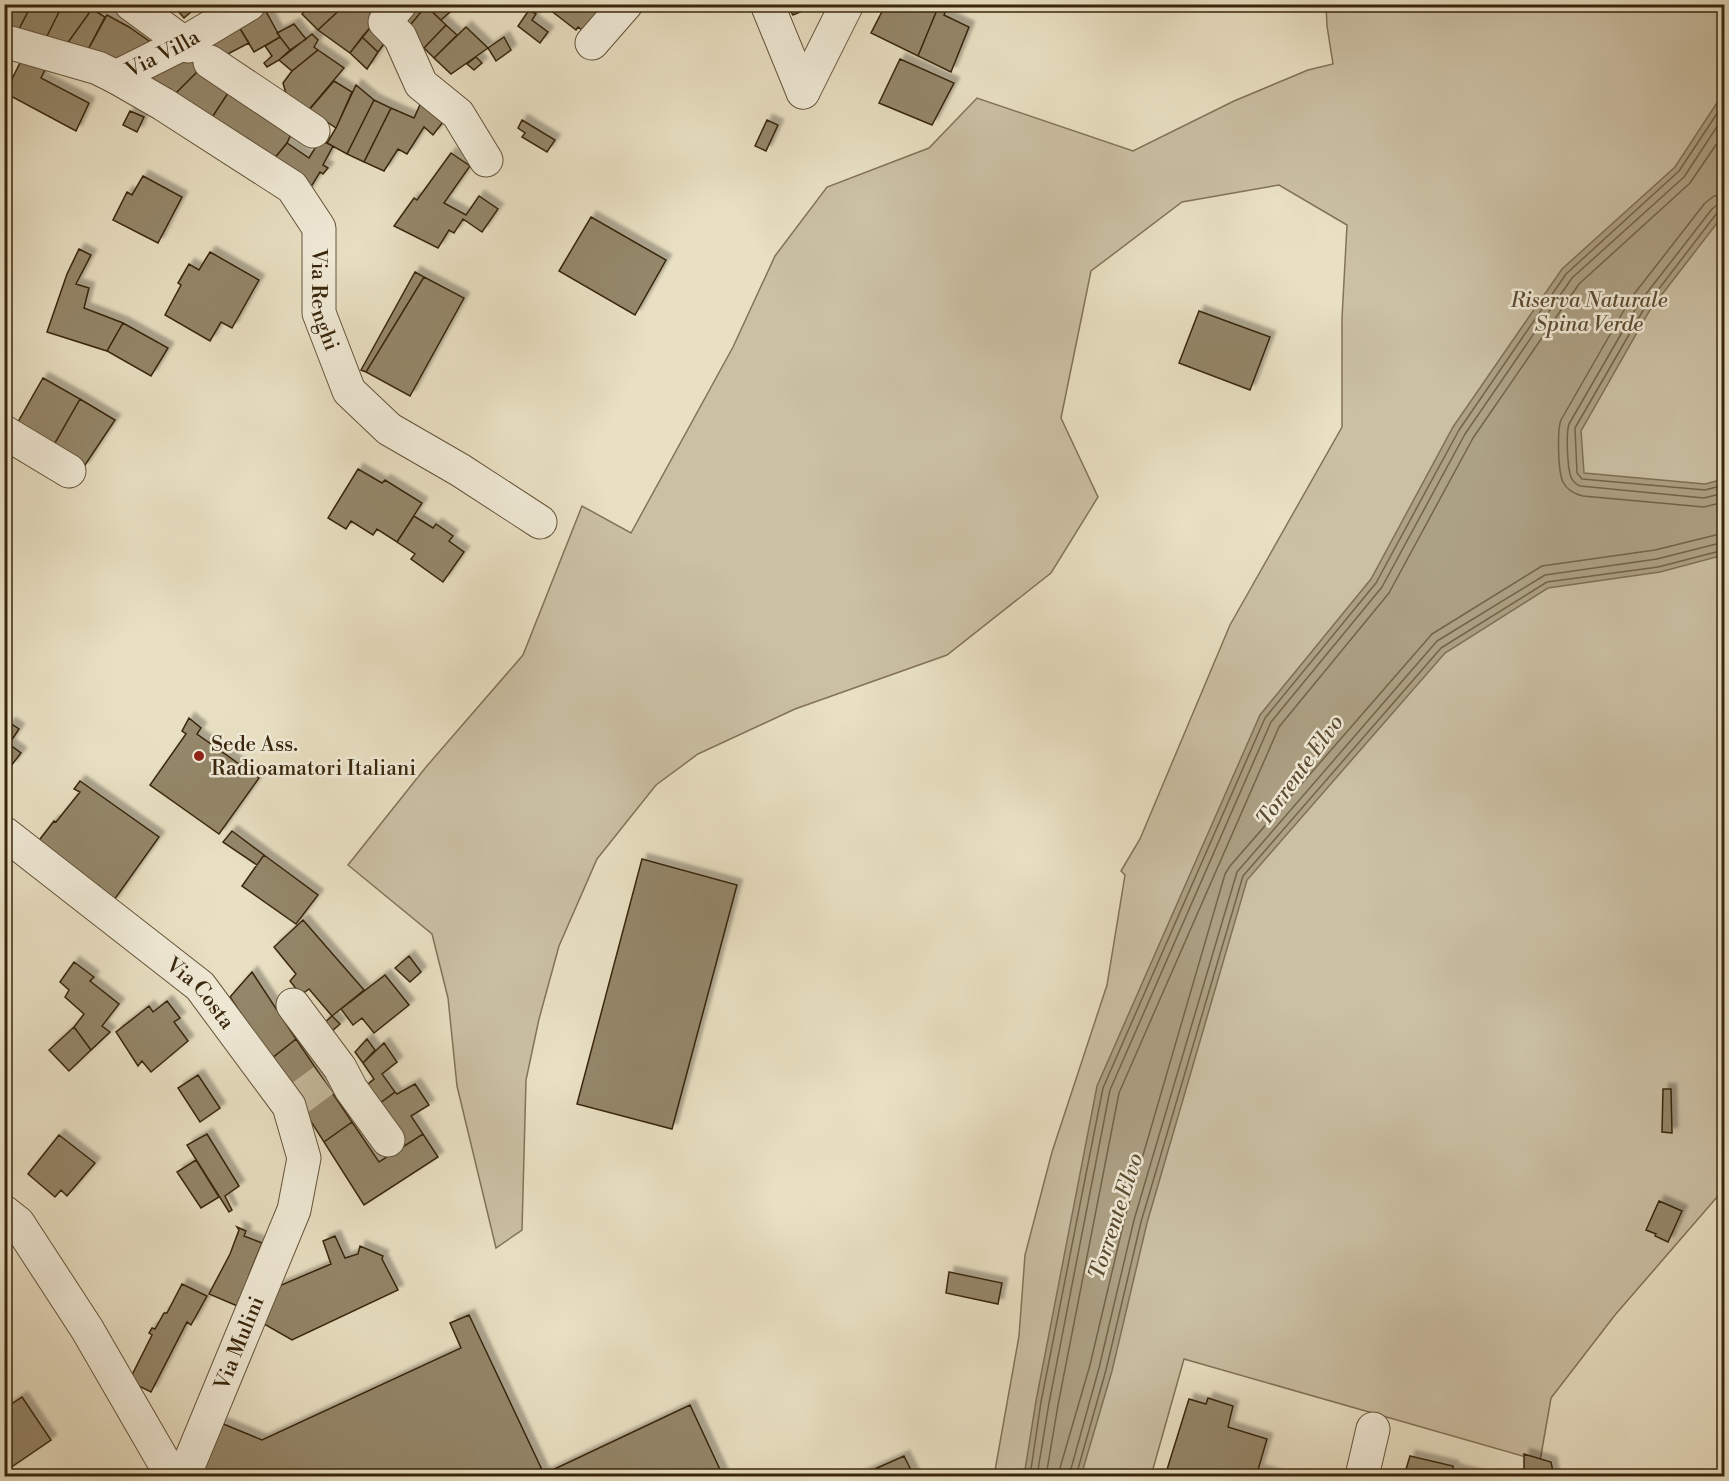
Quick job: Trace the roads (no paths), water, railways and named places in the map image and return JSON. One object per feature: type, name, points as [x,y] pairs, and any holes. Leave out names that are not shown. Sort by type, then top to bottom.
[{"type":"street","points":[[131,4],[194,51],[313,131]]},
{"type":"street","name":"Via Villa","points":[[4,41],[98,68],[116,77],[194,51],[249,4]]},
{"type":"street","points":[[400,4],[385,21],[400,37],[422,84],[458,114],[486,160]]},
{"type":"street","points":[[592,43],[626,4]]},
{"type":"street","points":[[767,4],[803,92],[847,4]]},
{"type":"street","name":"Via Renghi","points":[[116,77],[292,187],[319,228],[319,313],[349,391],[389,429],[460,470],[540,522]]},
{"type":"street","points":[[4,432],[69,471]]},
{"type":"street","name":"Via Costa","points":[[4,833],[200,987],[293,1103],[304,1158],[294,1210]]},
{"type":"street","points":[[293,1005],[332,1074],[351,1089],[388,1140]]},
{"type":"street","name":"Via Mulini","points":[[184,1476],[294,1210]]},
{"type":"street","points":[[4,1212],[18,1223],[87,1329],[172,1476]]},
{"type":"street","points":[[1362,1476],[1373,1429]]},
{"type":"water","name":"Torrente Elvo","points":[[1724,92],[1724,214],[1650,310],[1581,431],[1584,473],[1705,484],[1724,479],[1724,555],[1660,572],[1548,588],[1445,653],[1247,880],[1147,1223],[1112,1371],[1081,1476],[1024,1476],[1036,1401],[1097,1086],[1260,715],[1371,579],[1453,427],[1562,269],[1675,167]]},
{"type":"tunnel","points":[[297,1100],[324,1080]]},
{"type":"place","name":"Sede Ass. Radioamatori Italiani","points":[[199,756]]},
{"type":"park label","name":"Riserva Naturale Spina Verde","points":[[1589,312]]}]
